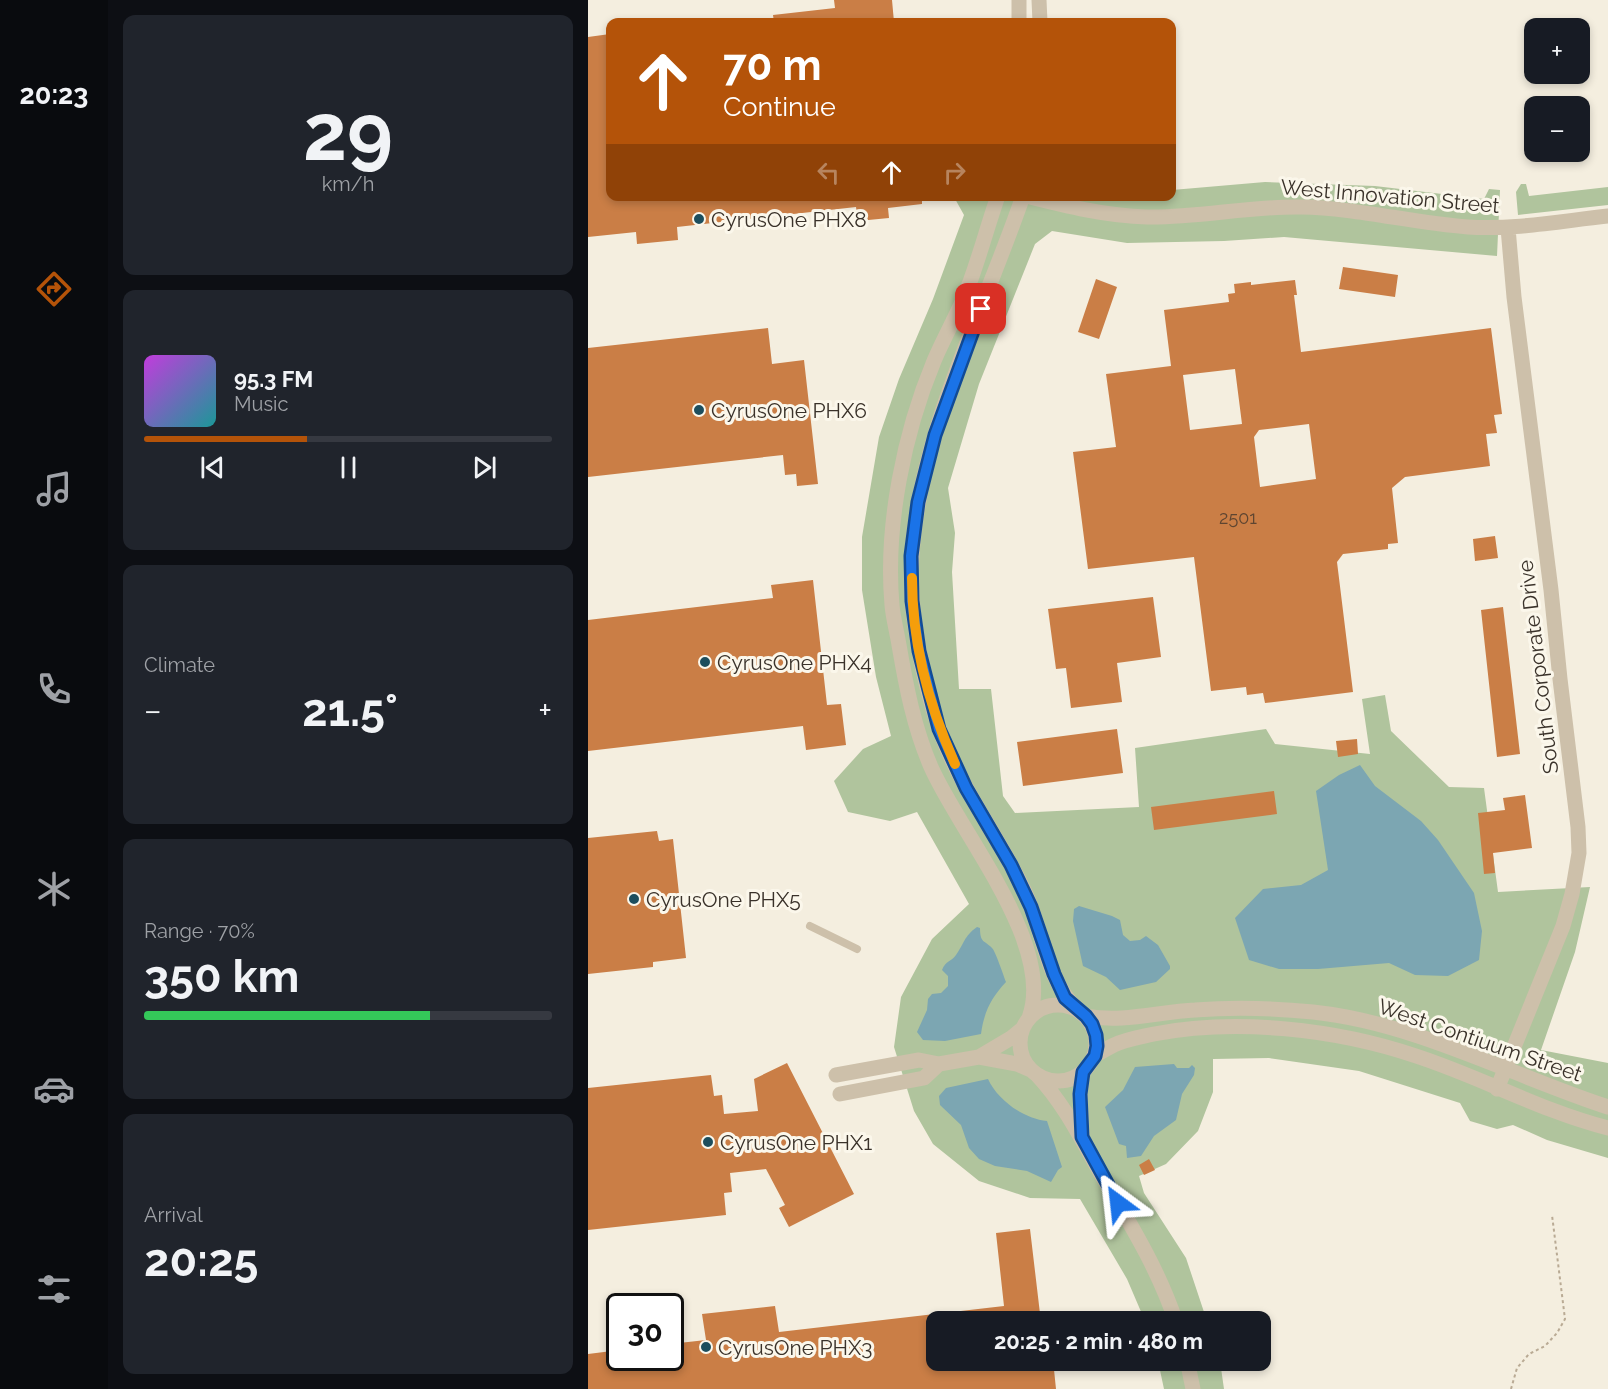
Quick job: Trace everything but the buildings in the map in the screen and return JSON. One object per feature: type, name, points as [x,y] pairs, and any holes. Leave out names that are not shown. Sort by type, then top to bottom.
[{"type":"street","points":[[1019,0],[1019,18]]},
{"type":"street","points":[[1039,0],[1040,18]]},
{"type":"street","points":[[996,201],[964,298],[934,361],[911,428],[896,504],[892,556],[892,605],[903,670],[917,728],[932,768],[965,830],[991,869],[1024,941],[1035,982],[1033,1007],[1026,1023],[1021,1050],[1024,1061],[1050,1088],[1069,1114],[1149,1257],[1172,1311]]},
{"type":"street","points":[[836,1075],[920,1060],[939,1064],[979,1057],[1017,1064],[1047,1079],[1059,1081],[1072,1079],[1083,1072],[1095,1056],[1096,1035],[1092,1024],[1065,998],[1054,974],[1031,907],[1011,865],[966,788],[939,729],[919,651],[912,601],[911,556],[918,502],[935,435],[1023,201]]},
{"type":"street","name":"West Innovation Street","points":[[1049,201],[1116,215],[1186,216],[1273,207],[1303,207],[1347,209],[1428,223],[1508,228],[1608,216]]},
{"type":"street","name":"South Corporate Drive","points":[[1497,1089],[1563,926],[1572,894],[1579,853],[1578,827],[1514,297],[1508,228]]},
{"type":"street","points":[[979,1057],[1011,1038],[1039,1010],[1051,1005],[1063,1004],[1081,1012]]},
{"type":"street","name":"West Contiuum Street","points":[[1081,1012],[1109,1019],[1193,1010],[1257,1007],[1316,1012],[1381,1025],[1608,1107]]},
{"type":"street","name":"West Contiuum Street","points":[[1095,1056],[1125,1041],[1171,1031],[1233,1027],[1279,1029],[1340,1037],[1414,1055],[1459,1071],[1497,1089],[1608,1128]]},
{"type":"street","points":[[840,1094],[924,1078],[939,1064]]},
{"type":"street","points":[[1082,1137],[1080,1094],[1083,1072]]},
{"type":"street","points":[[1189,1371],[1193,1389]]},
{"type":"lane","points":[[810,926],[857,949]]},
{"type":"path","points":[[1511,1389],[1517,1368],[1529,1354],[1545,1346],[1557,1333],[1565,1319],[1552,1215]]},
{"type":"green space","points":[[1265,182],[1375,186],[1484,199],[1489,189],[1500,190],[1497,256],[1284,237],[1127,243],[1052,231],[1035,244],[979,384],[948,488],[955,533],[952,572],[959,689],[991,689],[1003,796],[1015,813],[1139,807],[1135,748],[1266,729],[1275,744],[1370,754],[1362,699],[1385,695],[1391,731],[1449,787],[1484,788],[1498,892],[1590,887],[1575,952],[1541,1050],[1608,1063],[1608,1158],[1547,1140],[1513,1125],[1497,1129],[1470,1121],[1460,1103],[1359,1071],[1269,1058],[1213,1059],[1213,1092],[1198,1131],[1166,1164],[1139,1176],[1144,1193],[1186,1258],[1204,1311],[1141,1311],[1127,1279],[1080,1199],[1030,1198],[979,1181],[933,1144],[914,1111],[894,1047],[901,997],[932,939],[969,904],[917,812],[890,821],[848,812],[834,781],[863,749],[891,736],[876,677],[862,590],[862,537],[879,437],[899,379],[933,299],[964,215],[956,201],[1176,201],[1176,190]]},
{"type":"green space","points":[[1521,184],[1526,184],[1529,196],[1608,187],[1608,205],[1518,215],[1516,192]]},
{"type":"green space","points":[[1160,1371],[1221,1371],[1224,1389],[1164,1389]]},
{"type":"water","points":[[1360,765],[1375,786],[1421,821],[1438,840],[1474,893],[1482,931],[1479,960],[1448,976],[1415,975],[1389,963],[1318,969],[1279,969],[1249,960],[1235,918],[1263,889],[1301,885],[1328,870],[1316,791],[1339,775]]},
{"type":"water","points":[[1079,906],[1120,920],[1123,935],[1130,941],[1140,940],[1146,936],[1158,945],[1170,969],[1156,982],[1120,990],[1106,977],[1083,966],[1073,921],[1074,909]]},
{"type":"water","points":[[977,927],[980,928],[982,939],[993,950],[1006,982],[989,1006],[981,1034],[945,1041],[923,1040],[917,1032],[927,1010],[928,999],[932,994],[941,993],[948,986],[948,976],[942,970]]},
{"type":"water","points":[[1174,1064],[1177,1068],[1189,1068],[1192,1065],[1195,1068],[1194,1075],[1182,1094],[1176,1120],[1154,1136],[1141,1156],[1127,1158],[1126,1146],[1119,1144],[1105,1107],[1123,1090],[1135,1067]]},
{"type":"water","points":[[988,1079],[1004,1101],[1012,1107],[1029,1116],[1047,1121],[1062,1167],[1051,1182],[1027,1171],[995,1166],[979,1159],[969,1148],[961,1125],[940,1105],[939,1096],[946,1088]]},
{"type":"slow traffic","points":[[912,578],[912,601],[919,651],[939,729],[955,764]]},
{"type":"place","name":"CyrusOne PHX8","points":[[699,219]]},
{"type":"place","name":"CyrusOne PHX6","points":[[699,410]]},
{"type":"place","name":"CyrusOne PHX4","points":[[705,662]]},
{"type":"place","name":"CyrusOne PHX5","points":[[634,899]]},
{"type":"place","name":"CyrusOne PHX1","points":[[708,1142]]},
{"type":"place","name":"CyrusOne PHX3","points":[[706,1347]]},
{"type":"route","points":[[981,309],[935,435],[918,502],[911,556],[912,601],[919,651],[939,729],[966,788],[1011,865],[1031,907],[1054,974],[1065,998],[1086,1016],[1096,1035],[1095,1056],[1083,1072],[1080,1094],[1082,1137],[1118,1203]]}]
